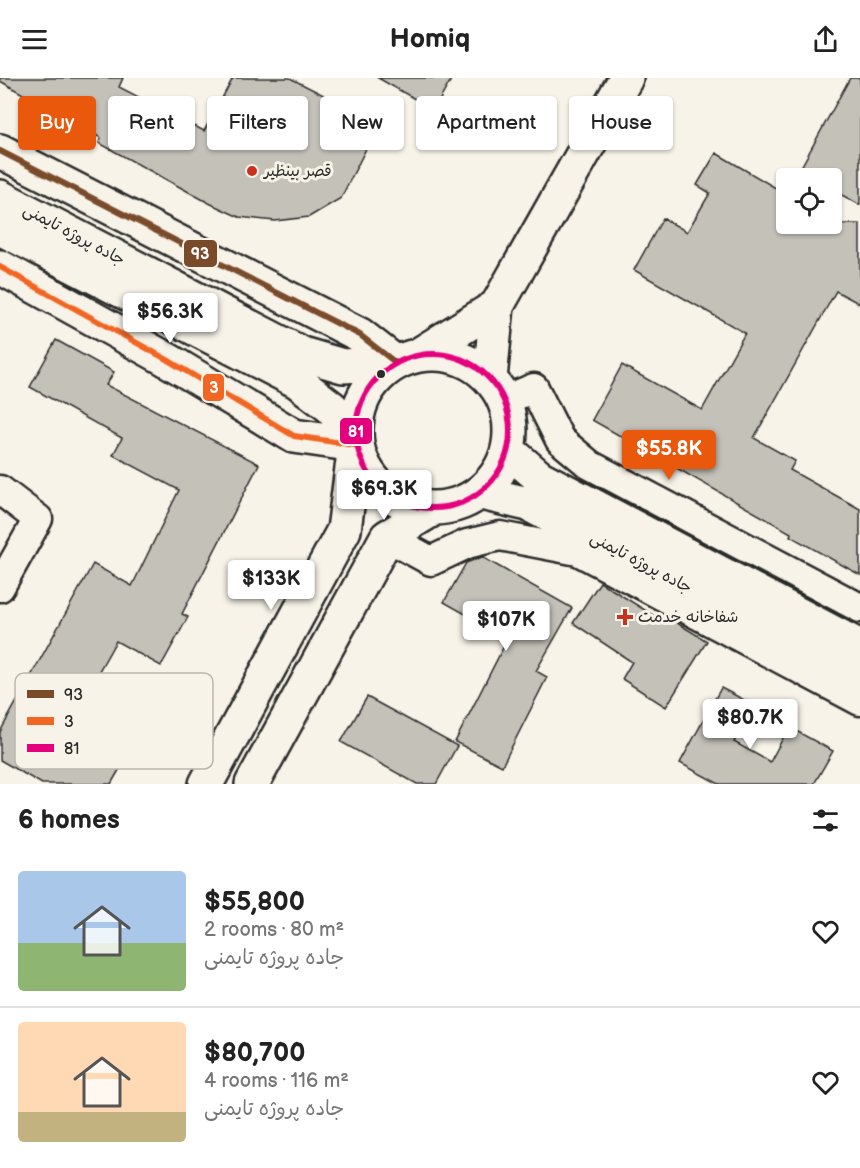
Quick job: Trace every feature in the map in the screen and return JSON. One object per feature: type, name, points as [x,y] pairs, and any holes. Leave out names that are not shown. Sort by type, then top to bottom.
[{"type":"main road","points":[[206,784],[344,530],[362,401],[376,379],[497,306],[626,78]]},
{"type":"main road","points":[[0,151],[408,359],[446,355],[470,363],[498,390]]},
{"type":"main road","name":"جاده پروژه تایمنی","points":[[0,196],[302,354],[342,366],[408,359]]},
{"type":"main road","name":"جاده پروژه تایمنی","points":[[0,228],[297,381],[332,408],[355,445]]},
{"type":"main road","points":[[0,267],[166,359],[294,436],[355,445]]},
{"type":"main road","points":[[355,445],[369,475],[386,493],[408,505],[433,509],[458,505],[481,493],[498,475],[509,452],[511,426],[498,390],[497,306]]},
{"type":"main road","name":"جاده پروژه تایمنی","points":[[509,452],[539,477],[860,647]]},
{"type":"main road","name":"جاده پروژه تایمنی","points":[[481,493],[528,504],[860,680]]},
{"type":"main road","points":[[252,784],[387,537],[433,509]]},
{"type":"street","points":[[498,390],[534,388],[560,440],[590,465],[860,608]]},
{"type":"street","points":[[0,490],[38,519],[0,587]]},
{"type":"street","points":[[387,537],[430,561],[467,544],[500,536],[578,551],[860,700]]},
{"type":"building","points":[[0,78],[123,78],[119,87],[136,96],[108,96],[108,148],[99,143],[101,138],[96,135],[96,96],[27,96],[0,81]]},
{"type":"building","points":[[233,78],[290,78],[326,96],[320,96],[320,150],[365,150],[341,198],[309,217],[275,221],[239,217],[112,150],[195,150],[195,126],[204,131],[207,126],[207,150],[308,150],[308,96],[223,96]]},
{"type":"building","points":[[378,78],[452,78],[442,96],[416,96],[416,100]]},
{"type":"building","points":[[850,78],[860,78],[860,205],[842,195],[842,168],[801,168]]},
{"type":"building","points":[[716,153],[776,188],[776,234],[842,234],[842,224],[860,224],[860,304],[836,291],[754,438],[795,461],[790,470],[860,509],[860,575],[790,536],[791,533],[592,420],[622,365],[702,410],[745,333],[634,270],[663,218],[687,232],[710,193],[697,185]]},
{"type":"building","points":[[56,340],[114,372],[106,385],[259,464],[182,614],[188,617],[161,666],[116,641],[98,673],[33,673],[93,564],[132,586],[179,490],[113,455],[122,438],[30,387]]},
{"type":"building","points":[[482,557],[572,608],[536,671],[547,677],[502,766],[455,742],[508,638],[444,602],[466,563]]},
{"type":"building","points":[[600,582],[659,619],[662,614],[707,641],[666,707],[622,679],[632,662],[573,623]]},
{"type":"building","points":[[721,688],[754,705],[734,742],[770,762],[789,727],[833,751],[814,784],[719,784],[680,763]]},
{"type":"building","points":[[367,697],[457,746],[436,784],[417,784],[341,742]]},
{"type":"building","points":[[15,705],[15,769],[0,760],[0,732]]},
{"type":"building","points":[[16,769],[120,769],[111,784],[42,784]]},
{"type":"transit line","name":"93","points":[[0,151],[360,335],[396,363]]},
{"type":"transit line","name":"3","points":[[0,267],[166,359],[294,436],[355,445]]},
{"type":"transit line","name":"81","points":[[433,354],[448,355],[463,360],[488,376],[504,401],[509,416],[510,431],[509,446],[504,461],[488,486],[463,502],[448,507],[433,508],[418,507],[403,502],[378,486],[362,461],[357,446],[356,431],[357,416],[362,401],[378,376],[403,360],[418,355],[433,354]]},
{"type":"place","name":"قصر بینظیر","points":[[252,171]]},
{"type":"place","name":"شفاخانه خدمت","points":[[625,617]]}]
